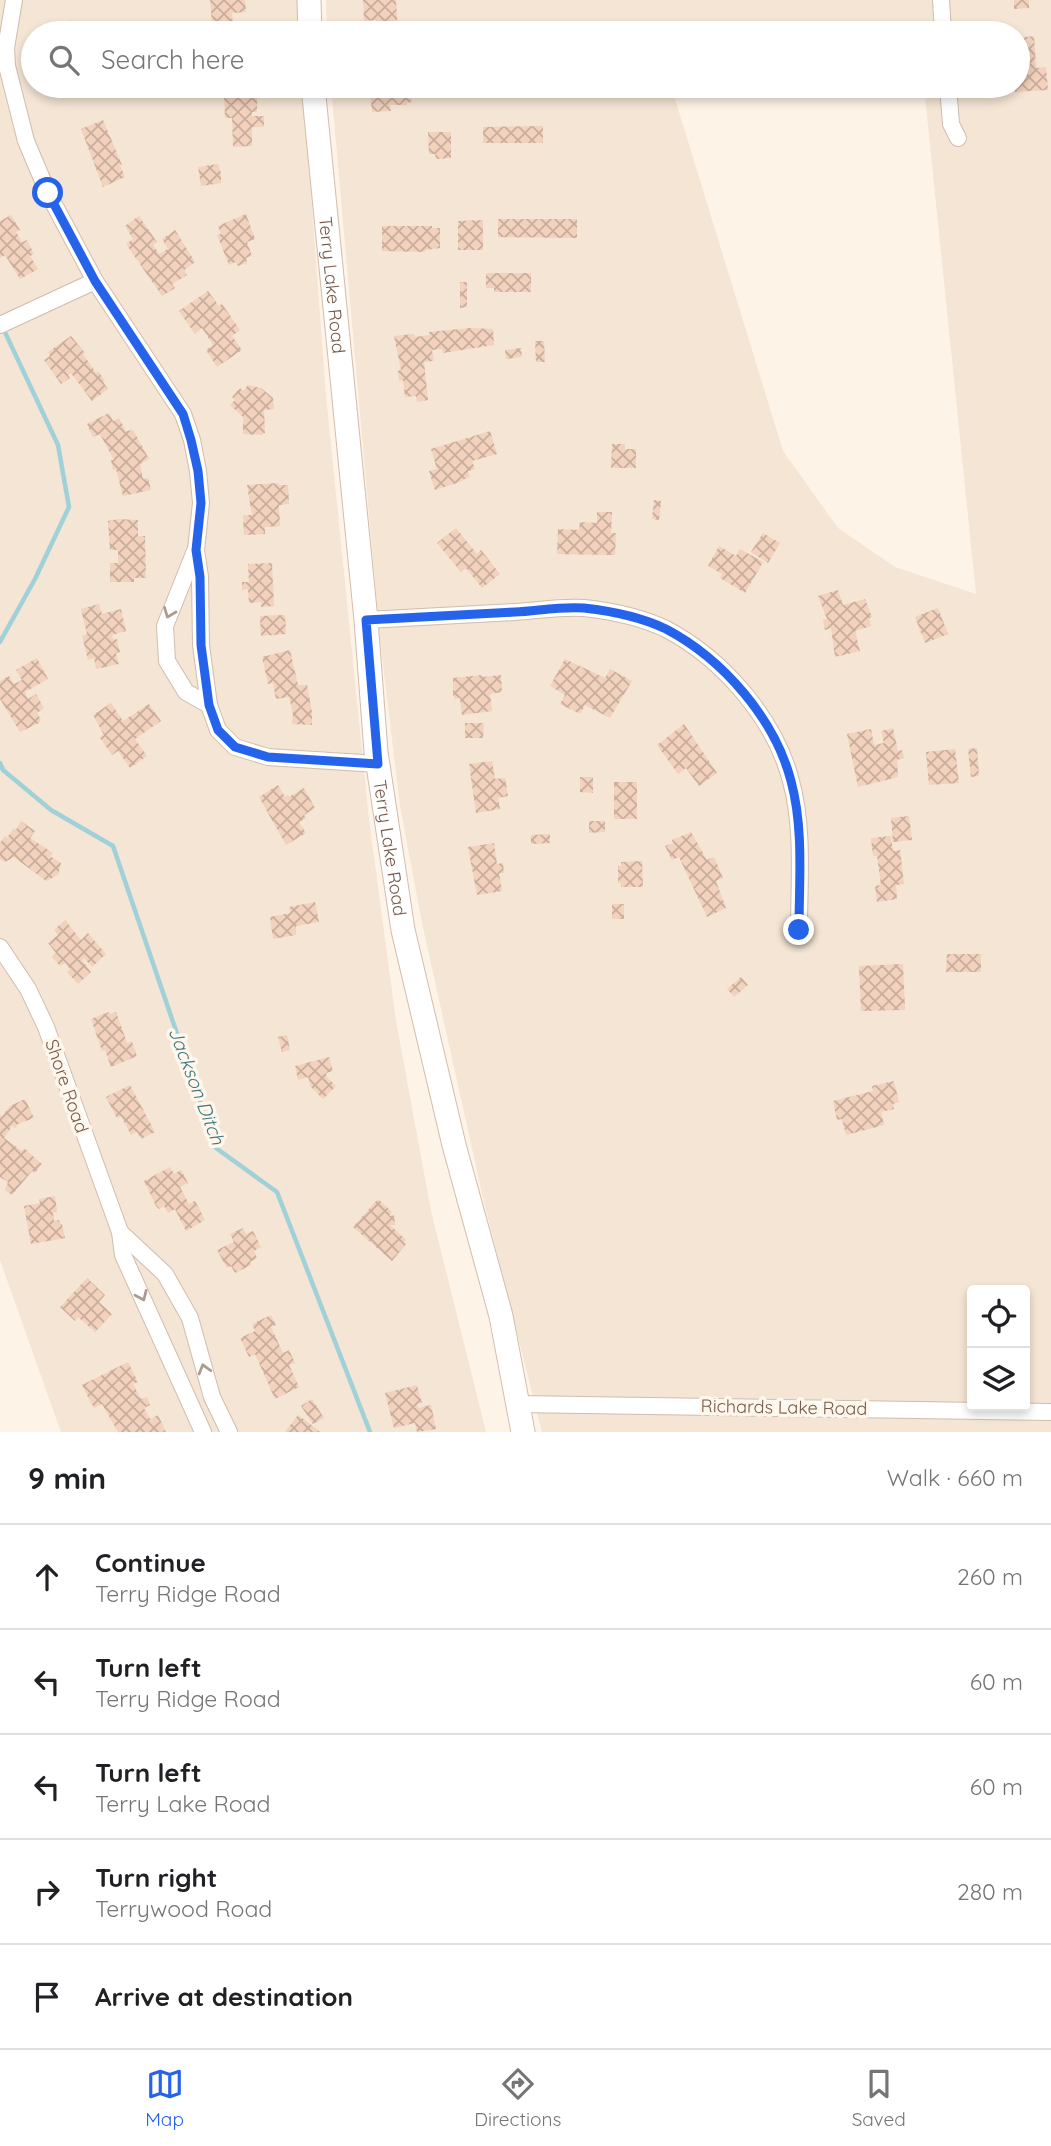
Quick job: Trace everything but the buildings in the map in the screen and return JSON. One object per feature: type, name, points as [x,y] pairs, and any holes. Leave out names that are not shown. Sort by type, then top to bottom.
[{"type":"main road","points":[[309,0],[310,21]]},
{"type":"main road","name":"Terry Lake Road","points":[[314,98],[378,764],[403,930],[454,1145],[501,1316],[523,1432]]},
{"type":"street","points":[[13,0],[6,48],[12,93],[26,141],[48,193],[95,281],[183,414],[198,471],[201,503],[196,550],[200,577],[201,645],[209,705],[218,730],[235,747],[268,757],[378,764]]},
{"type":"street","points":[[941,0],[942,21]]},
{"type":"street","points":[[949,98],[951,124],[958,138]]},
{"type":"street","points":[[4,324],[95,281]]},
{"type":"street","points":[[196,550],[164,626],[167,661],[186,692],[209,705]]},
{"type":"street","points":[[366,620],[581,608],[624,614],[665,629],[704,654],[733,681],[763,721],[780,750],[788,771],[799,823],[799,930]]},
{"type":"street","name":"Shore Road","points":[[0,947],[28,989],[46,1027],[120,1232],[123,1255],[203,1432]]},
{"type":"street","name":"Shore Road","points":[[120,1232],[165,1274],[190,1318],[212,1397],[229,1432]]},
{"type":"street","name":"Richards Lake Road","points":[[517,1404],[1051,1412]]},
{"type":"shaded area","points":[[0,0],[299,0],[300,21],[21,21],[21,98],[304,98],[326,396],[369,819],[396,1021],[431,1211],[486,1432],[61,1432],[0,1260]]},
{"type":"shaded area","points":[[326,0],[1051,0],[1051,1432],[542,1432],[484,1202],[422,923],[400,806],[380,639],[332,98],[675,98],[783,451],[838,528],[895,567],[976,594],[925,98],[1030,98],[1030,21],[327,21]]},
{"type":"waterway","name":"Jackson Ditch","points":[[0,642],[35,579],[69,507],[58,445],[2,326]]},
{"type":"waterway","name":"Jackson Ditch","points":[[0,763],[3,770],[51,810],[113,846],[216,1148],[277,1192],[370,1432]]},
{"type":"route","points":[[48,193],[95,281],[183,414],[198,471],[201,503],[196,550],[200,577],[201,645],[209,705],[218,730],[235,747],[268,757],[378,764],[366,620],[581,608],[624,614],[665,629],[704,654],[733,681],[763,721],[780,750],[791,781],[799,823],[799,930]]}]
